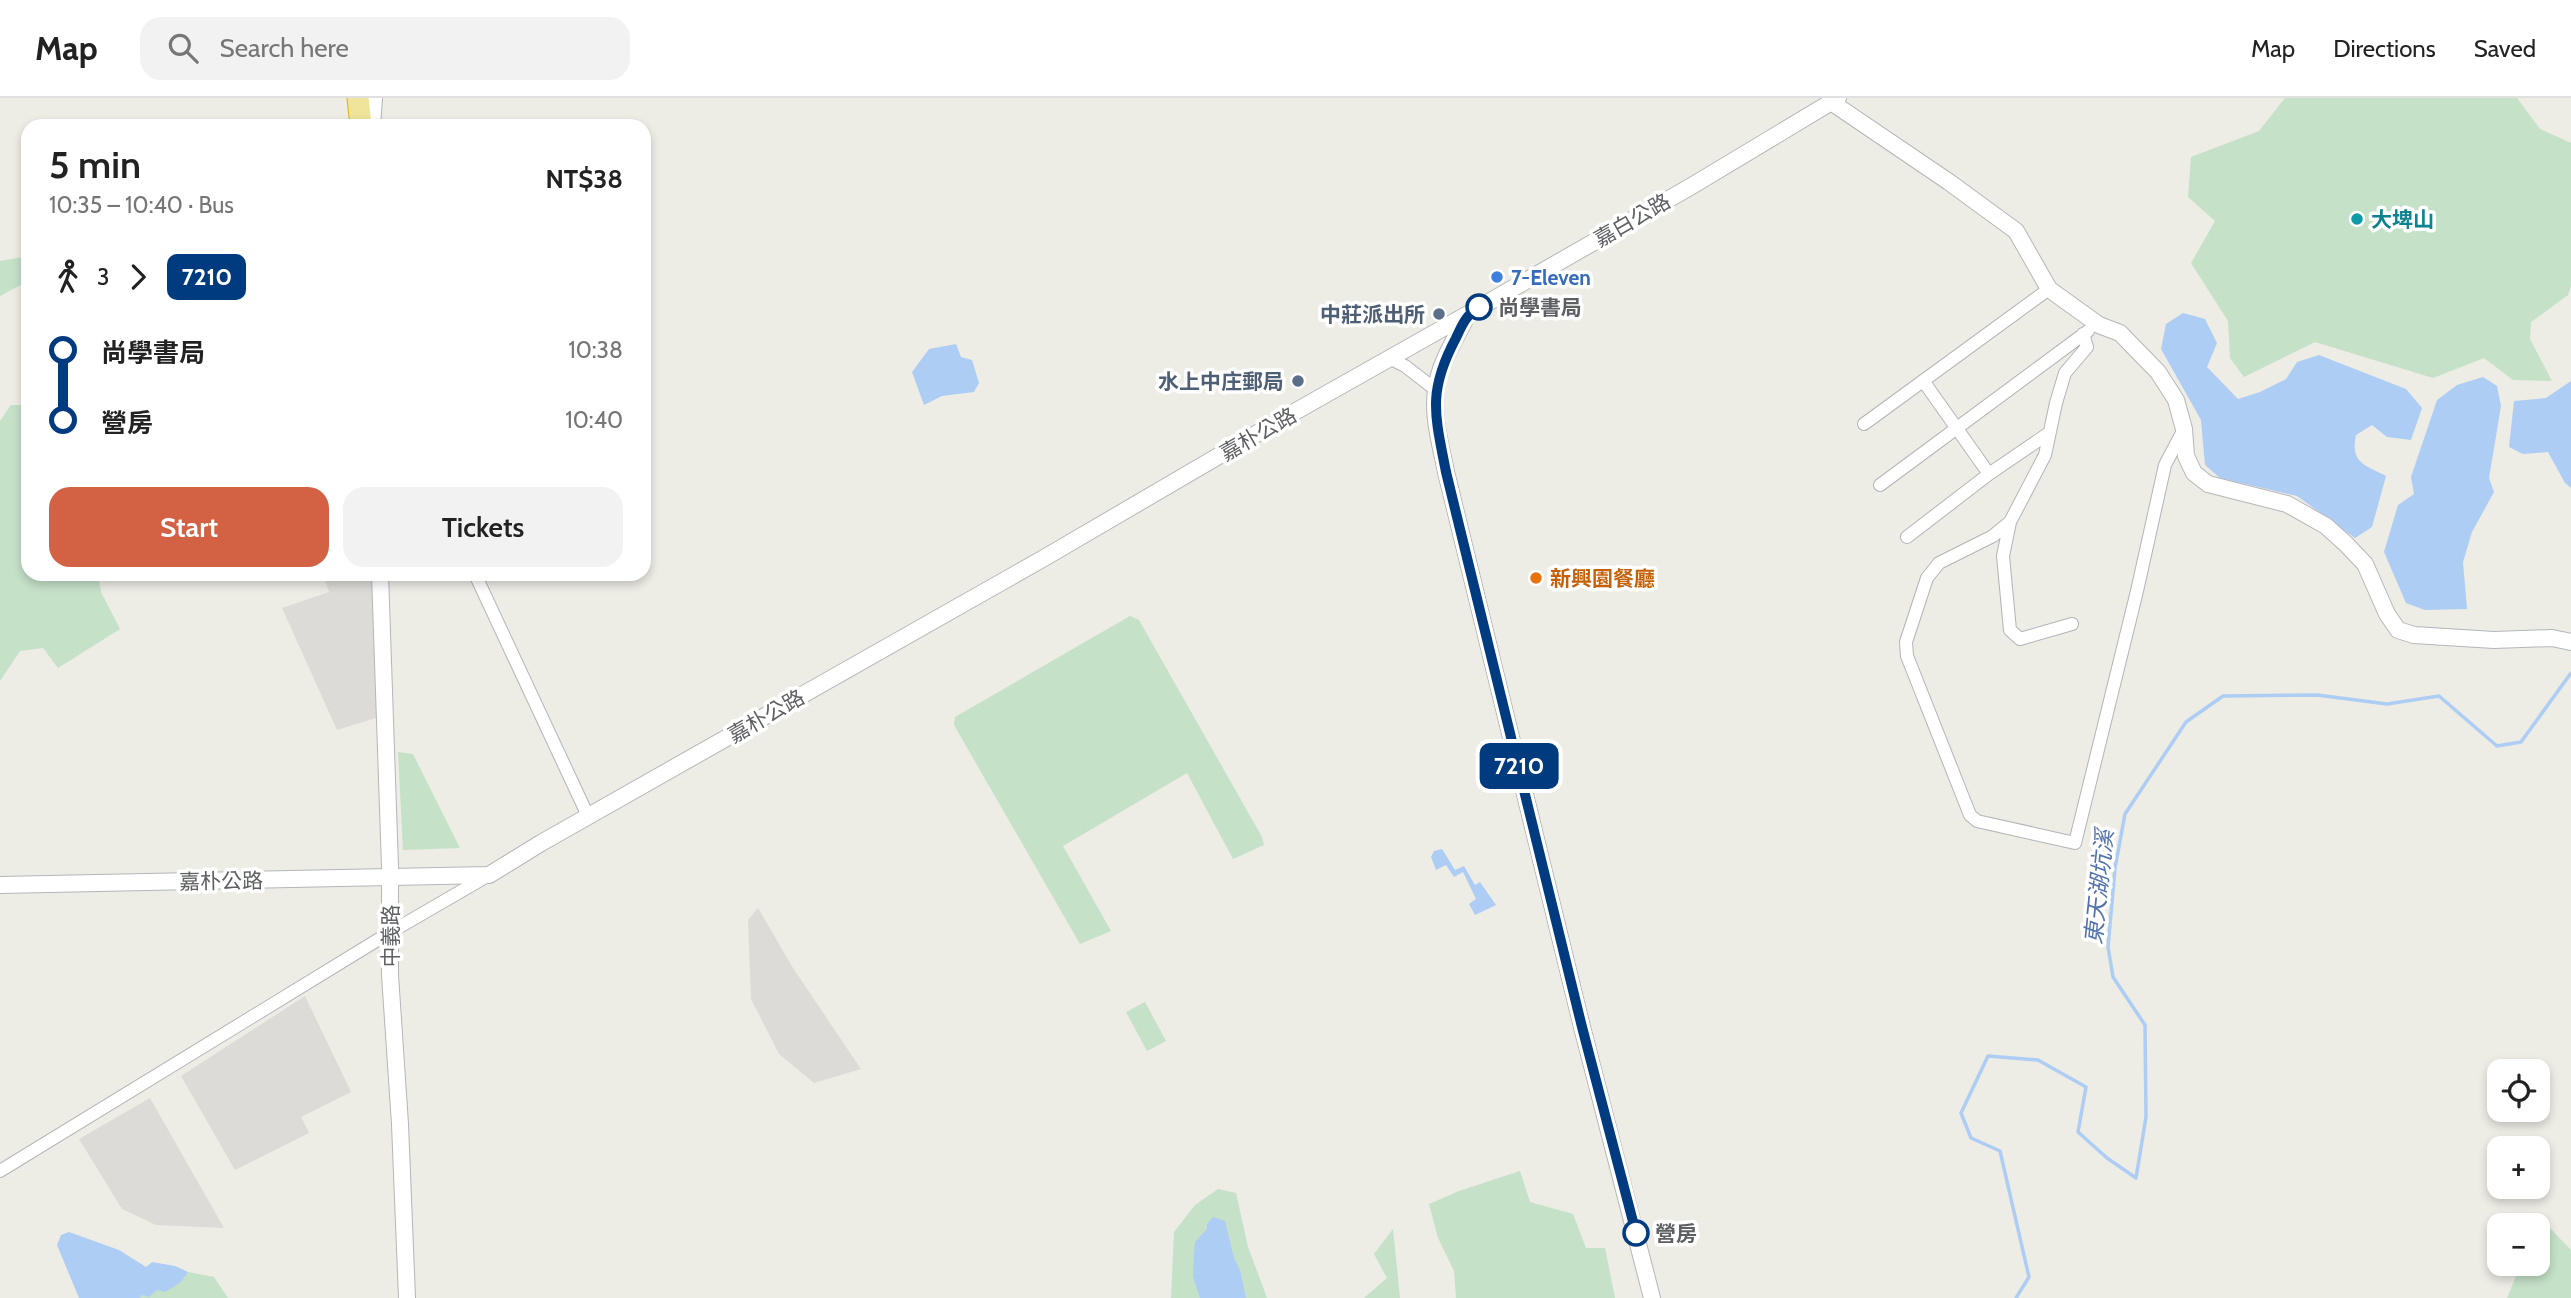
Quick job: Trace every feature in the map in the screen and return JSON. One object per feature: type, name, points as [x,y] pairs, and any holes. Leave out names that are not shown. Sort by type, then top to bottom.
[{"type":"highway","points":[[358,98],[360,119]]},
{"type":"main road","points":[[372,119],[374,98]]},
{"type":"main road","points":[[1834,100],[2003,219],[2016,231],[2049,289],[2099,325],[2120,333],[2158,372],[2176,400],[2186,456],[2194,473],[2208,484],[2287,504],[2326,526],[2365,564],[2387,614],[2399,630],[2414,635],[2494,640],[2552,638],[2571,642]]},
{"type":"main road","name":"嘉白公路","points":[[1468,314],[1690,187],[1834,100]]},
{"type":"main road","points":[[1468,314],[1448,352],[1436,390],[1436,420],[1446,472],[1582,1027],[1652,1298]]},
{"type":"main road","name":"嘉朴公路","points":[[0,885],[489,875],[1468,314]]},
{"type":"main road","name":"中義路","points":[[380,581],[390,878],[389,933],[407,1298]]},
{"type":"street","points":[[1864,424],[2049,289]]},
{"type":"street","points":[[1880,485],[2083,334],[2099,325]]},
{"type":"street","points":[[2072,624],[2020,639],[2010,630],[2003,556],[2010,522],[2045,455],[2065,373],[2087,347],[2083,334]]},
{"type":"street","points":[[1391,359],[1405,366],[1436,390]]},
{"type":"street","points":[[1924,382],[1989,474]]},
{"type":"street","points":[[2010,522],[1993,536],[1939,563],[1927,578],[1906,642],[1907,656],[1970,815],[1977,821],[2075,843],[2165,465],[2183,429]]},
{"type":"street","points":[[1907,537],[1989,474],[2049,433]]},
{"type":"street","points":[[478,581],[588,816]]},
{"type":"street","points":[[0,1171],[389,933],[489,875]]},
{"type":"shaded area","points":[[325,581],[372,581],[379,717],[337,730],[282,608],[329,592]]},
{"type":"shaded area","points":[[758,908],[793,968],[861,1069],[814,1083],[779,1054],[751,999],[748,920]]},
{"type":"shaded area","points":[[305,996],[351,1092],[301,1117],[309,1133],[235,1170],[181,1076]]},
{"type":"shaded area","points":[[150,1098],[224,1228],[156,1225],[122,1209],[79,1139]]},
{"type":"green space","points":[[2285,98],[2517,98],[2540,129],[2571,143],[2571,285],[2568,295],[2531,322],[2530,339],[2552,381],[2513,380],[2484,358],[2433,378],[2315,342],[2244,377],[2230,358],[2228,321],[2191,263],[2215,221],[2188,197],[2191,157],[2259,131]]},
{"type":"green space","points":[[21,257],[21,285],[0,296],[0,261]]},
{"type":"green space","points":[[11,405],[21,405],[21,581],[99,581],[101,592],[120,629],[58,668],[43,648],[20,651],[0,681],[0,421]]},
{"type":"green space","points":[[1130,616],[1139,620],[1262,837],[1264,845],[1233,859],[1187,773],[1063,846],[1111,931],[1080,944],[954,725],[955,717]]},
{"type":"green space","points":[[398,752],[413,754],[460,848],[403,850]]},
{"type":"green space","points":[[1145,1002],[1166,1041],[1147,1051],[1126,1012]]},
{"type":"green space","points":[[1520,1171],[1530,1202],[1573,1214],[1586,1248],[1605,1248],[1615,1298],[1456,1298],[1454,1271],[1438,1238],[1429,1204]]},
{"type":"green space","points":[[1218,1189],[1236,1193],[1248,1247],[1267,1298],[1171,1298],[1174,1232],[1195,1205]]},
{"type":"green space","points":[[2550,1228],[2571,1250],[2571,1298],[2507,1298],[2516,1276],[2550,1276]]},
{"type":"green space","points":[[1393,1229],[1400,1298],[1364,1298],[1387,1278],[1374,1254]]},
{"type":"green space","points":[[188,1272],[214,1277],[228,1298],[140,1298],[141,1295],[180,1282]]},
{"type":"water","points":[[2183,313],[2205,319],[2217,343],[2207,367],[2238,399],[2286,379],[2297,362],[2319,355],[2406,389],[2422,408],[2411,440],[2387,437],[2372,425],[2356,435],[2357,457],[2366,466],[2386,476],[2372,527],[2355,538],[2297,496],[2220,478],[2205,465],[2201,420],[2161,349],[2166,324]]},
{"type":"water","points":[[956,344],[961,357],[972,360],[979,383],[974,392],[942,396],[924,405],[912,372],[929,349]]},
{"type":"water","points":[[2483,377],[2497,386],[2501,406],[2489,478],[2494,492],[2472,532],[2463,562],[2467,609],[2425,610],[2406,603],[2384,552],[2398,505],[2414,494],[2411,477],[2437,400],[2457,385]]},
{"type":"water","points":[[2571,381],[2571,488],[2565,483],[2548,452],[2523,454],[2509,447],[2514,401],[2546,398]]},
{"type":"water","points":[[1442,849],[1455,870],[1464,866],[1475,885],[1480,882],[1496,905],[1475,915],[1469,904],[1476,899],[1463,872],[1454,877],[1446,865],[1436,870],[1431,857],[1434,851]]},
{"type":"water","points":[[1213,1217],[1225,1221],[1246,1298],[1200,1298],[1193,1277],[1195,1242],[1207,1229],[1207,1224]]},
{"type":"water","points":[[69,1232],[119,1250],[146,1267],[152,1262],[175,1266],[188,1272],[181,1282],[165,1292],[157,1290],[149,1297],[79,1298],[57,1245],[61,1235]]},
{"type":"waterway","name":"東天湖坑溪","points":[[2016,1298],[2029,1277],[2000,1151],[1971,1138],[1961,1113],[1988,1056],[2038,1060],[2086,1087],[2078,1132],[2107,1158],[2136,1178],[2146,1117],[2145,1025],[2113,977],[2108,947],[2115,868],[2125,814],[2186,722],[2223,696],[2317,695],[2387,704],[2439,696],[2497,746],[2521,742],[2571,673]]},
{"type":"bus line","name":"7210","points":[[1479,307],[1468,314],[1440,372],[1436,390],[1436,420],[1446,472],[1582,1027],[1636,1233]]},
{"type":"place","name":"大埤山","points":[[2357,219]]},
{"type":"place","name":"7-Eleven","points":[[1497,277]]},
{"type":"place","name":"尚學書局","points":[[1479,307]]},
{"type":"place","name":"中莊派出所","points":[[1439,314]]},
{"type":"place","name":"水上中庄郵局","points":[[1298,381]]},
{"type":"place","name":"新興園餐廳","points":[[1536,578]]},
{"type":"place","name":"營房","points":[[1636,1233]]}]
